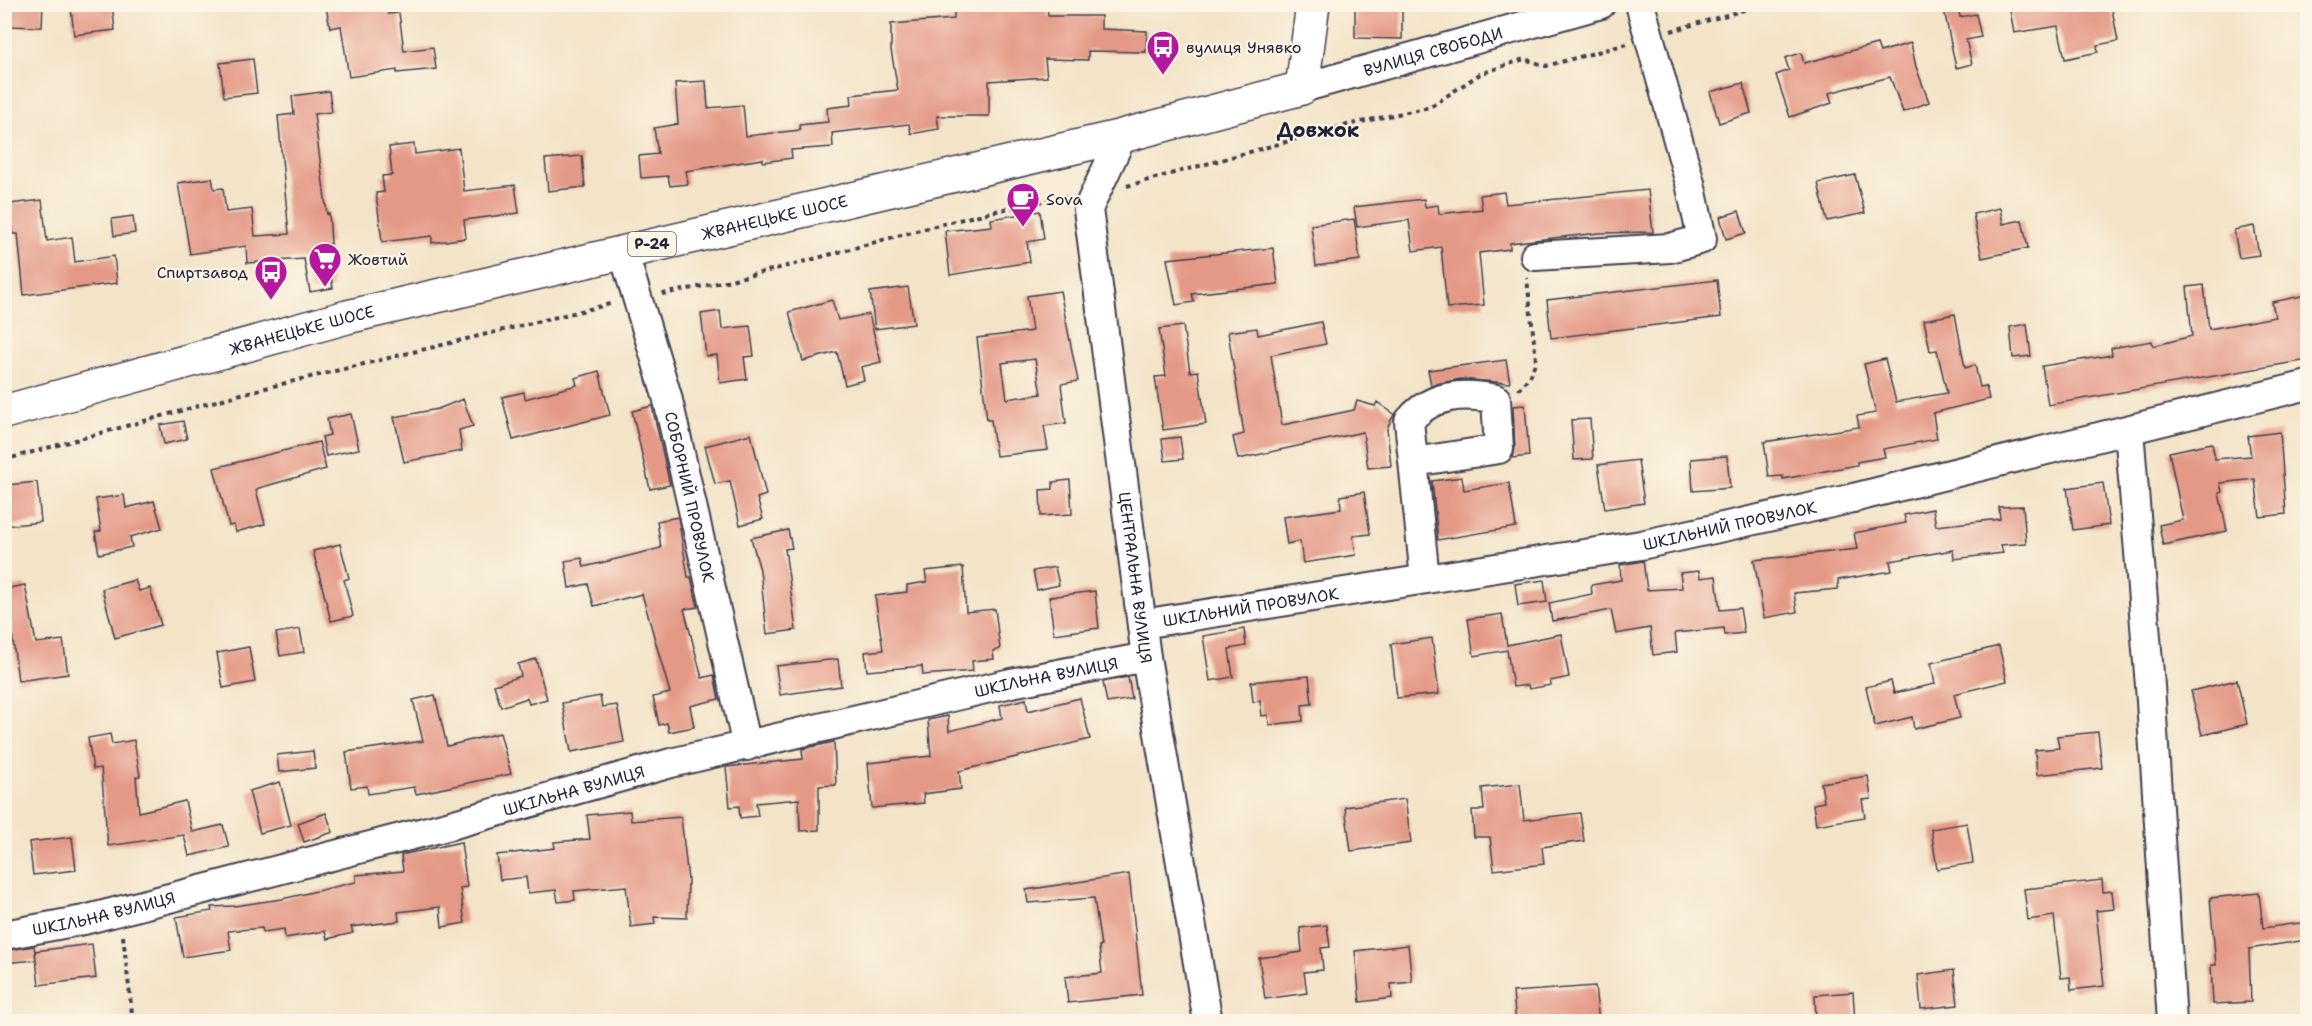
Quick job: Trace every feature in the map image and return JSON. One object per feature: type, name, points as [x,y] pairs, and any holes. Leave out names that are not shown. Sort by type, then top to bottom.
[{"type":"main road","points":[[1302,88],[1313,4]]},
{"type":"main road","name":"ЖВАНЕЦЬКЕ ШОСЕ","points":[[4,412],[347,317],[1122,136],[1302,88]]},
{"type":"street","name":"ВУЛИЦЯ СВОБОДИ","points":[[1302,88],[1601,4]]},
{"type":"street","points":[[1535,256],[1660,249],[1702,239],[1690,183],[1640,4]]},
{"type":"street","name":"ЦЕНТРАЛЬНА ВУЛИЦЯ","points":[[1122,136],[1089,209],[1146,657],[1208,1022]]},
{"type":"street","name":"СОБОРНИЙ ПРОВУЛОК","points":[[623,251],[666,396],[747,746]]},
{"type":"street","name":"ШКІЛЬНИЙ ПРОВУЛОК","points":[[1142,624],[1641,545],[1845,500],[2307,385]]},
{"type":"street","points":[[1414,462],[1498,449],[1496,399],[1467,396],[1436,399],[1426,404],[1409,421],[1425,579]]},
{"type":"street","points":[[2129,430],[2151,698],[2172,1022]]},
{"type":"street","name":"ШКІЛЬНА ВУЛИЦЯ","points":[[4,935],[120,911],[447,826],[671,763],[1011,683],[1146,657]]},
{"type":"path","points":[[4,459],[245,393],[637,298],[863,247],[1028,204],[1096,192],[1347,125],[1430,107],[1480,74],[1524,59],[1546,66],[1765,4]]},
{"type":"path","points":[[1496,399],[1517,391],[1531,375],[1536,360],[1531,299],[1526,274],[1528,264],[1535,256]]},
{"type":"path","points":[[120,911],[133,1022]]},
{"type":"building","points":[[5,4],[43,4],[42,27],[4,26]]},
{"type":"building","points":[[112,4],[115,30],[74,35],[71,8]]},
{"type":"building","points":[[338,4],[386,4],[388,14],[399,13],[404,51],[433,47],[436,69],[397,73],[397,70],[349,77],[341,26],[330,28],[326,7]]},
{"type":"building","points":[[997,4],[1047,4],[1048,16],[1101,16],[1101,29],[1147,31],[1146,52],[1088,51],[1088,60],[1045,59],[1047,77],[989,81],[989,116],[937,116],[939,129],[911,134],[909,124],[832,133],[833,147],[791,150],[792,158],[763,162],[763,159],[686,171],[688,184],[670,186],[668,176],[641,178],[639,156],[658,154],[654,128],[678,124],[675,83],[706,81],[708,108],[743,105],[746,136],[800,130],[799,125],[828,122],[827,108],[852,105],[851,95],[898,90],[891,50],[891,24],[954,19],[954,6],[997,7]]},
{"type":"building","points":[[1355,4],[1402,4],[1402,39],[1355,38]]},
{"type":"building","points":[[1957,4],[1960,17],[1976,14],[1981,37],[1966,40],[1972,64],[1956,68],[1943,5]]},
{"type":"building","points":[[2009,4],[2111,4],[2118,41],[2097,45],[2098,52],[2065,59],[2058,26],[2014,33]]},
{"type":"building","points":[[1911,43],[1916,67],[1929,102],[1903,112],[1890,77],[1829,93],[1832,103],[1790,117],[1776,75],[1789,70],[1785,58],[1801,53],[1804,63],[1877,44],[1880,52]]},
{"type":"building","points":[[253,59],[257,93],[224,97],[220,63]]},
{"type":"building","points":[[1743,83],[1751,113],[1719,123],[1710,92]]},
{"type":"building","points":[[329,91],[332,112],[314,114],[327,214],[329,213],[331,244],[325,244],[333,288],[310,292],[304,259],[247,263],[246,246],[190,254],[178,183],[212,178],[214,189],[223,188],[226,212],[252,209],[255,236],[289,234],[278,116],[294,114],[292,96]]},
{"type":"building","points":[[414,144],[415,154],[459,148],[464,191],[515,185],[519,213],[464,220],[466,238],[432,243],[432,236],[382,242],[376,193],[384,192],[382,176],[392,175],[389,147]]},
{"type":"building","points":[[582,156],[585,187],[548,191],[545,159]]},
{"type":"building","points":[[1855,175],[1865,213],[1827,221],[1818,183]]},
{"type":"building","points":[[1648,190],[1653,232],[1600,233],[1534,240],[1510,243],[1510,249],[1479,253],[1484,305],[1447,308],[1441,247],[1413,251],[1409,220],[1357,227],[1354,207],[1424,199],[1425,207],[1438,205],[1439,214],[1482,209],[1480,195],[1504,192],[1506,204]]},
{"type":"building","points":[[42,200],[47,241],[72,237],[75,262],[114,256],[117,283],[24,295],[18,234],[13,234],[10,204]]},
{"type":"building","points":[[2000,208],[2003,224],[2022,220],[2028,248],[1982,258],[1973,214]]},
{"type":"building","points":[[1040,211],[1044,239],[1027,242],[1030,262],[950,275],[945,231],[992,226],[991,219]]},
{"type":"building","points":[[1739,211],[1746,233],[1726,239],[1720,217]]},
{"type":"building","points":[[133,216],[135,233],[114,236],[112,219]]},
{"type":"building","points":[[1354,219],[1360,260],[1316,266],[1311,225]]},
{"type":"building","points":[[2254,226],[2259,255],[2239,258],[2234,230]]},
{"type":"building","points":[[1273,248],[1278,284],[1192,294],[1194,302],[1176,305],[1167,259]]},
{"type":"building","points":[[1717,280],[1721,317],[1551,338],[1547,300]]},
{"type":"building","points":[[2204,285],[2209,329],[2275,317],[2272,302],[2307,295],[2307,360],[2048,405],[2042,366],[2112,355],[2111,348],[2152,341],[2153,346],[2192,336],[2187,287]]},
{"type":"building","points":[[908,287],[914,324],[875,329],[870,292]]},
{"type":"building","points":[[1060,291],[1078,381],[1061,384],[1066,423],[1044,426],[1048,450],[996,456],[991,420],[987,420],[977,338],[1032,331],[1027,296]],"holes":[[[1035,359],[1041,394],[1007,399],[1002,363]]]},
{"type":"building","points":[[832,300],[838,320],[869,314],[881,362],[861,367],[864,380],[845,385],[837,352],[803,361],[789,312]]},
{"type":"building","points":[[720,311],[722,329],[750,326],[754,356],[744,357],[747,379],[720,383],[717,355],[706,356],[701,314]]},
{"type":"building","points":[[1955,314],[1965,368],[1975,365],[1980,387],[1986,386],[1989,399],[1933,413],[1937,439],[1883,449],[1885,457],[1857,462],[1857,465],[1783,479],[1783,476],[1769,477],[1764,442],[1859,427],[1857,416],[1876,413],[1864,364],[1885,359],[1896,402],[1947,393],[1937,350],[1930,351],[1924,320]]},
{"type":"building","points":[[1321,322],[1326,344],[1271,355],[1282,425],[1354,410],[1357,401],[1375,406],[1377,402],[1394,414],[1387,429],[1391,466],[1368,468],[1363,432],[1238,459],[1233,437],[1244,434],[1228,332],[1257,328],[1258,335]]},
{"type":"building","points":[[2027,324],[2031,356],[2013,358],[2010,327]]},
{"type":"building","points":[[1183,326],[1190,372],[1198,371],[1206,424],[1163,430],[1155,377],[1166,376],[1159,329]]},
{"type":"building","points":[[1506,360],[1510,383],[1460,379],[1431,385],[1428,370]]},
{"type":"building","points":[[599,371],[610,415],[513,440],[502,397],[524,392],[525,399],[577,385],[575,378]]},
{"type":"building","points":[[463,399],[473,426],[459,430],[462,451],[404,462],[394,417],[438,409]]},
{"type":"building","points":[[1525,405],[1529,456],[1513,458],[1515,448],[1513,406]]},
{"type":"building","points":[[652,406],[670,485],[650,489],[632,411]]},
{"type":"building","points":[[351,414],[359,449],[326,456],[322,437],[330,435],[327,419]]},
{"type":"building","points":[[1590,419],[1593,459],[1574,460],[1571,420]]},
{"type":"building","points":[[183,421],[187,439],[164,444],[160,425]]},
{"type":"building","points":[[2280,432],[2286,514],[2260,517],[2255,479],[2220,483],[2222,492],[2219,493],[2227,531],[2163,545],[2159,525],[2183,520],[2169,452],[2212,443],[2215,459],[2251,456],[2248,436]]},
{"type":"building","points":[[751,434],[766,495],[757,498],[763,519],[740,525],[730,481],[715,484],[705,446]]},
{"type":"building","points":[[1180,437],[1183,459],[1165,461],[1162,439]]},
{"type":"building","points":[[319,442],[326,469],[259,488],[256,490],[265,524],[236,532],[234,525],[229,526],[214,468]]},
{"type":"building","points":[[1727,456],[1730,488],[1693,491],[1691,459]]},
{"type":"building","points":[[1638,460],[1644,503],[1605,509],[1598,465]]},
{"type":"building","points":[[1462,477],[1464,490],[1509,483],[1516,527],[1438,540],[1432,481]]},
{"type":"building","points":[[1070,480],[1072,514],[1041,516],[1040,490],[1053,489],[1053,482]]},
{"type":"building","points":[[37,482],[41,522],[4,526],[7,485]]},
{"type":"building","points":[[2103,483],[2109,525],[2073,530],[2067,488]]},
{"type":"building","points":[[1364,492],[1370,534],[1353,536],[1356,555],[1303,563],[1300,541],[1287,544],[1283,517],[1341,509],[1340,496]]},
{"type":"building","points":[[124,495],[126,508],[154,501],[162,528],[130,537],[132,547],[99,554],[95,532],[101,531],[96,499]]},
{"type":"building","points":[[2023,506],[2026,543],[2001,545],[2003,553],[1954,559],[1953,550],[1890,561],[1892,571],[1838,580],[1838,589],[1794,593],[1797,612],[1764,618],[1754,560],[1857,549],[1854,533],[1906,523],[1904,515],[1933,509],[1936,526],[2000,519],[1999,507]]},
{"type":"building","points":[[678,517],[688,577],[691,577],[698,607],[684,609],[702,678],[714,675],[719,699],[690,706],[694,727],[669,732],[667,723],[659,725],[653,697],[670,693],[642,594],[594,606],[588,584],[569,588],[565,561],[582,558],[584,567],[661,548],[657,521]]},
{"type":"building","points":[[788,530],[792,548],[785,549],[796,630],[767,634],[760,570],[751,538]]},
{"type":"building","points":[[340,544],[349,578],[344,580],[353,616],[331,621],[313,551]]},
{"type":"building","points":[[1643,561],[1647,590],[1682,588],[1680,573],[1699,571],[1700,578],[1716,576],[1720,610],[1740,608],[1744,633],[1725,635],[1724,628],[1675,633],[1677,652],[1653,655],[1650,628],[1616,634],[1611,610],[1552,621],[1549,603],[1592,594],[1591,585],[1621,580],[1620,565]]},
{"type":"building","points":[[963,567],[966,612],[995,609],[1000,649],[993,651],[994,659],[972,661],[973,671],[923,675],[922,666],[867,671],[865,652],[883,650],[875,596],[907,592],[907,585],[927,582],[925,571]]},
{"type":"building","points":[[1055,567],[1059,585],[1037,590],[1033,571]]},
{"type":"building","points":[[135,580],[139,591],[150,588],[161,625],[115,638],[102,589]]},
{"type":"building","points":[[1544,580],[1547,602],[1518,606],[1515,584]]},
{"type":"building","points":[[25,585],[36,643],[63,640],[68,674],[18,681],[10,617],[4,618],[4,589]]},
{"type":"building","points":[[1095,591],[1099,628],[1054,634],[1049,597]]},
{"type":"building","points":[[1502,614],[1507,645],[1561,634],[1569,677],[1550,681],[1551,685],[1529,689],[1528,685],[1513,687],[1507,650],[1474,656],[1468,619]]},
{"type":"building","points":[[300,629],[304,652],[280,656],[276,633]]},
{"type":"building","points":[[1244,629],[1246,646],[1229,649],[1233,677],[1210,681],[1203,636]]},
{"type":"building","points":[[1432,638],[1439,694],[1397,698],[1391,644]]},
{"type":"building","points":[[1999,646],[2007,681],[1954,694],[1960,718],[1914,729],[1912,717],[1875,726],[1866,687],[1891,681],[1894,693],[1935,684],[1931,663]]},
{"type":"building","points":[[249,647],[255,682],[223,688],[217,653]]},
{"type":"building","points":[[536,659],[547,699],[529,704],[527,698],[501,707],[494,685],[521,676],[518,664]]},
{"type":"building","points":[[838,659],[841,686],[780,695],[776,666]]},
{"type":"building","points":[[1309,676],[1312,704],[1302,705],[1303,721],[1269,725],[1268,715],[1262,716],[1260,701],[1253,702],[1251,682]]},
{"type":"building","points":[[1128,677],[1132,699],[1107,703],[1103,682]]},
{"type":"building","points":[[2237,680],[2247,724],[2202,735],[2191,691]]},
{"type":"building","points":[[435,695],[447,746],[500,733],[511,774],[416,794],[414,787],[368,794],[367,786],[351,788],[346,752],[423,741],[413,700]]},
{"type":"building","points":[[600,696],[602,707],[617,705],[624,742],[571,752],[562,703]]},
{"type":"building","points":[[1080,698],[1090,739],[959,771],[961,789],[923,794],[924,803],[872,808],[868,763],[931,756],[928,720],[948,716],[949,731],[1002,718],[1000,705],[1026,699],[1028,711]]},
{"type":"building","points":[[2098,732],[2102,768],[2037,775],[2035,750],[2059,748],[2057,736]]},
{"type":"building","points":[[110,734],[112,744],[134,740],[140,776],[136,777],[139,812],[185,801],[192,832],[223,825],[229,847],[189,856],[184,835],[108,846],[101,768],[93,769],[88,738]]},
{"type":"building","points":[[834,742],[836,785],[819,786],[819,830],[800,831],[799,799],[756,803],[758,816],[740,818],[739,806],[730,807],[726,767],[803,759],[802,749]]},
{"type":"building","points":[[313,751],[315,768],[279,772],[277,755]]},
{"type":"building","points":[[1868,776],[1871,799],[1862,800],[1865,817],[1816,825],[1813,804],[1824,802],[1821,783]]},
{"type":"building","points":[[280,782],[291,825],[260,833],[249,791]]},
{"type":"building","points":[[1520,784],[1524,820],[1580,813],[1584,841],[1542,847],[1544,864],[1494,870],[1490,837],[1474,837],[1472,810],[1484,810],[1482,788]]},
{"type":"building","points":[[1405,799],[1411,843],[1351,851],[1345,807]]},
{"type":"building","points":[[630,811],[631,821],[681,817],[688,880],[687,918],[654,917],[655,924],[631,927],[626,886],[574,891],[575,900],[558,902],[556,890],[528,893],[526,877],[500,880],[497,855],[555,848],[554,842],[590,839],[587,815]]},
{"type":"building","points":[[326,813],[333,832],[304,842],[298,823]]},
{"type":"building","points":[[1967,823],[1973,863],[1937,869],[1931,829]]},
{"type":"building","points":[[72,837],[76,870],[33,875],[29,842]]},
{"type":"building","points":[[461,842],[467,887],[460,888],[465,923],[442,927],[440,907],[398,912],[399,921],[351,927],[353,933],[327,939],[325,931],[285,938],[284,929],[263,932],[262,928],[228,931],[231,950],[183,957],[176,917],[212,911],[211,907],[282,899],[356,882],[356,875],[403,871],[401,855]]},
{"type":"building","points":[[1129,874],[1142,995],[1068,1003],[1065,977],[1102,973],[1099,946],[1101,946],[1094,898],[1028,903],[1026,890]]},
{"type":"building","points":[[2102,880],[2103,892],[2112,891],[2114,909],[2096,911],[2104,986],[2071,990],[2070,977],[2061,978],[2054,916],[2028,920],[2024,889]]},
{"type":"building","points":[[2259,893],[2263,928],[2307,922],[2307,940],[2249,949],[2251,1002],[2213,1004],[2211,965],[2216,965],[2210,898]]},
{"type":"building","points":[[1327,925],[1330,947],[1321,948],[1323,970],[1304,972],[1307,993],[1265,999],[1259,958],[1302,952],[1300,928]]},
{"type":"building","points":[[92,944],[96,978],[39,985],[35,951]]},
{"type":"building","points":[[1408,945],[1412,982],[1391,984],[1392,998],[1360,1002],[1355,951]]},
{"type":"building","points":[[34,946],[36,960],[4,963],[4,951]]},
{"type":"building","points":[[1954,970],[1958,1005],[1921,1009],[1918,975]]},
{"type":"building","points":[[1595,986],[1599,1022],[1516,1022],[1513,992]]},
{"type":"building","points":[[1853,992],[1855,1022],[1816,1022],[1815,995]]},
{"type":"place","name":"вулиця Унявко","points":[[1163,76]]},
{"type":"place","name":"Sova","points":[[1023,228]]},
{"type":"place","name":"Жовтий","points":[[325,288]]},
{"type":"place","name":"Спиртзавод","points":[[271,301]]},
{"type":"district","name":"Довжок","points":[[1318,130]]}]
